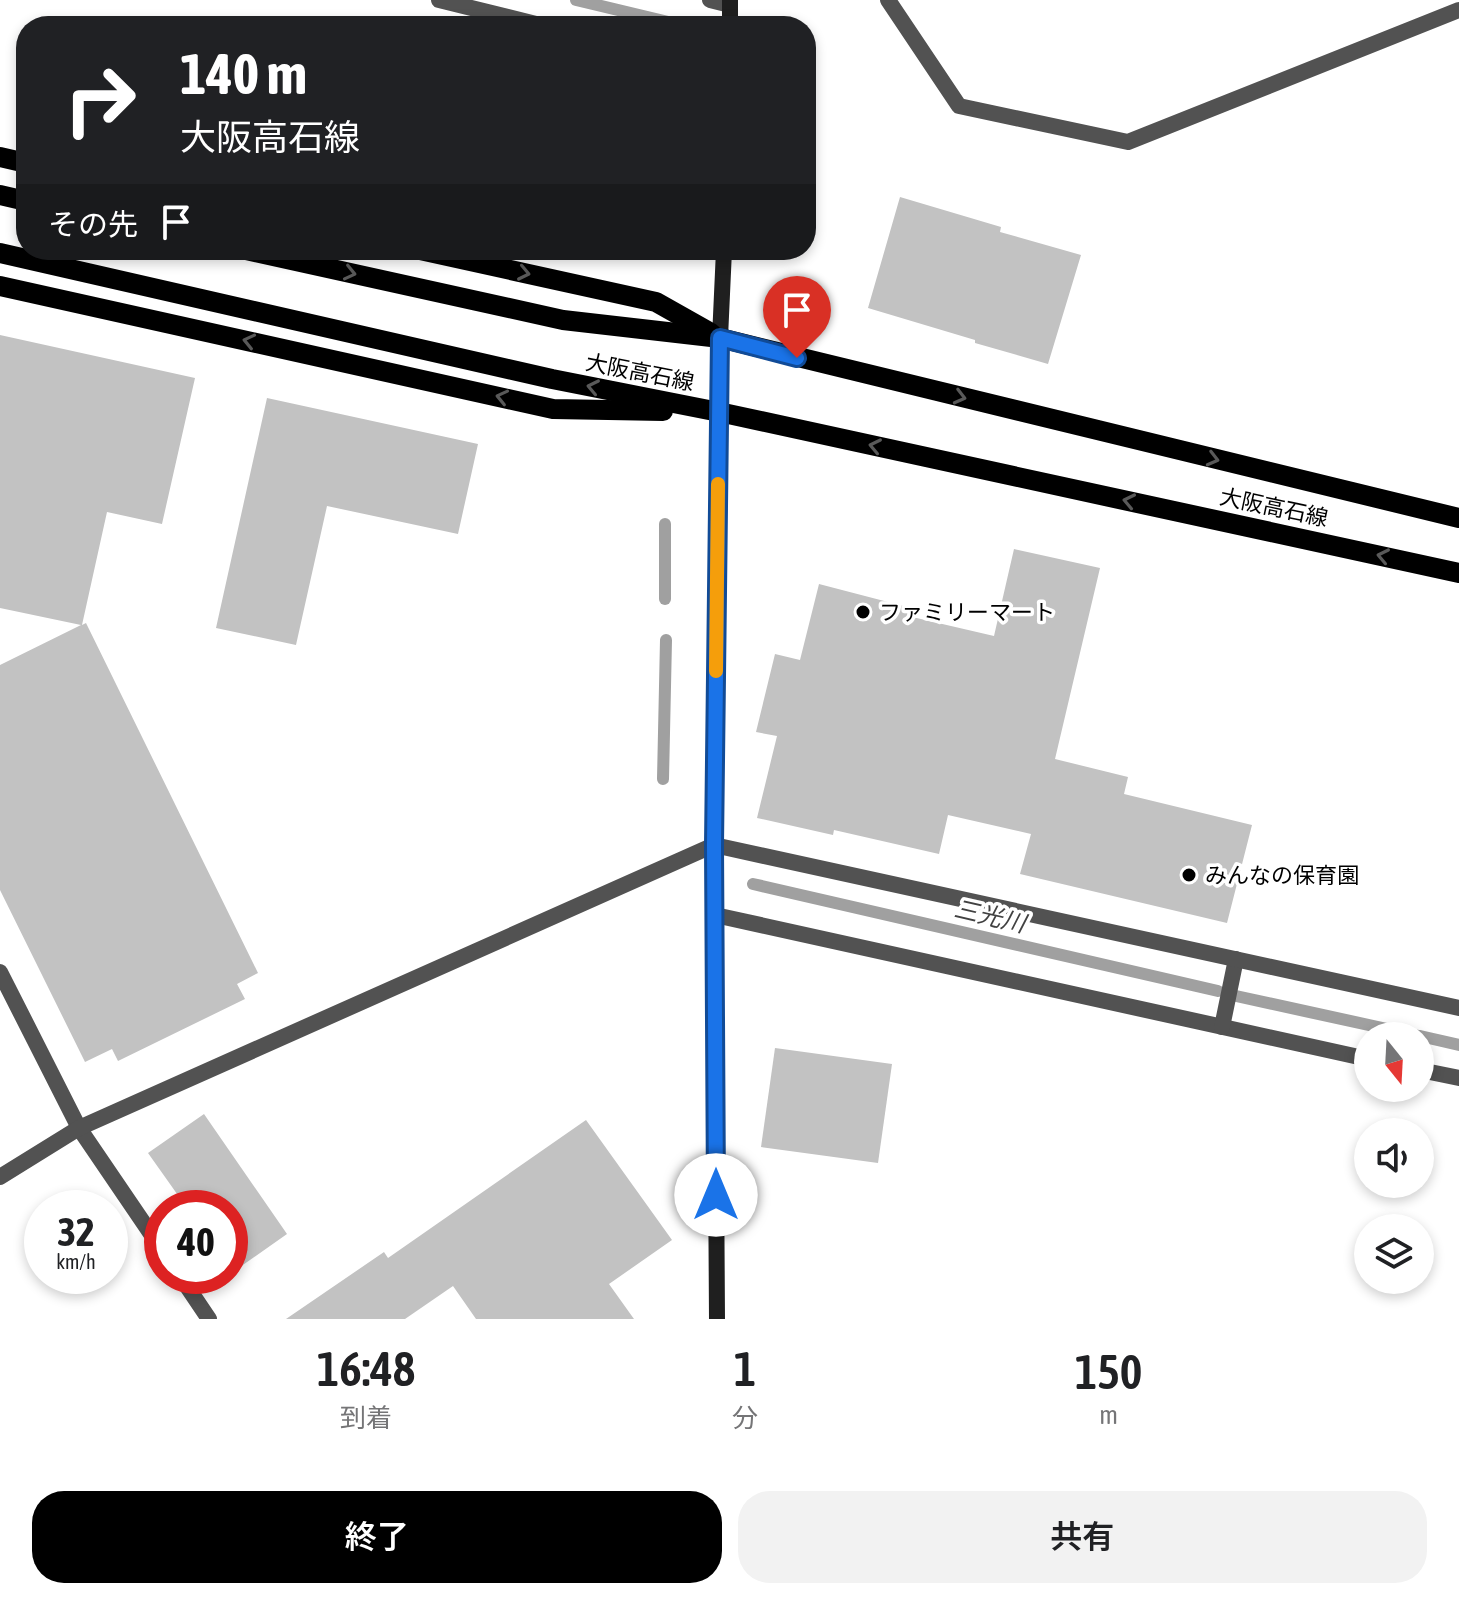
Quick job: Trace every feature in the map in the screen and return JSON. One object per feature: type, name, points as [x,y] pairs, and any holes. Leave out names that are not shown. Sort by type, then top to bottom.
[{"type":"main road","name":"大阪高石線","points":[[31,260],[552,379],[719,412],[1459,573]]},
{"type":"main road","name":"大阪高石線","points":[[291,260],[563,320],[720,338],[1459,518]]},
{"type":"main road","points":[[465,260],[656,302],[720,338]]},
{"type":"main road","points":[[0,286],[553,409],[719,412]]},
{"type":"street","points":[[439,0],[504,16]]},
{"type":"street","points":[[710,0],[730,2]]},
{"type":"street","points":[[888,0],[959,106],[1128,142],[1459,10]]},
{"type":"street","points":[[717,1319],[714,845],[724,260]]},
{"type":"street","points":[[0,1177],[79,1128],[714,845],[1235,964],[1459,1008]]},
{"type":"street","points":[[715,915],[1354,1056]]},
{"type":"street","points":[[1222,1027],[1235,964]]},
{"type":"street","points":[[0,972],[79,1128],[144,1224]]},
{"type":"street","points":[[1434,1073],[1459,1078]]},
{"type":"street","points":[[192,1294],[209,1319]]},
{"type":"building","points":[[900,197],[1001,227],[1000,232],[1081,255],[1048,364],[868,308]]},
{"type":"building","points":[[0,335],[195,378],[162,524],[107,512],[82,625],[86,623],[258,973],[237,984],[245,999],[118,1061],[112,1049],[85,1062],[0,890],[0,665],[81,625],[0,608]]},
{"type":"building","points":[[267,398],[478,444],[458,534],[327,506],[296,645],[216,628]]},
{"type":"building","points":[[1014,549],[1100,568],[1055,759],[1128,777],[1124,794],[1252,825],[1227,923],[1020,874],[1031,834],[948,815],[939,854],[834,830],[833,835],[757,818],[777,736],[756,732],[775,654],[800,660],[819,584],[911,608],[908,616],[994,636]]},
{"type":"building","points":[[775,1048],[892,1064],[878,1163],[761,1147]]},
{"type":"building","points":[[204,1114],[287,1234],[248,1261],[248,1190],[174,1190],[148,1153]]},
{"type":"building","points":[[586,1120],[672,1240],[609,1284],[634,1319],[476,1319],[453,1286],[405,1319],[286,1319],[384,1252],[388,1258]]},
{"type":"waterway","name":"三光川","points":[[576,0],[643,16]]},
{"type":"waterway","name":"三光川","points":[[665,524],[665,599]]},
{"type":"waterway","name":"三光川","points":[[663,779],[666,640]]},
{"type":"waterway","name":"三光川","points":[[753,884],[1218,991]]},
{"type":"waterway","name":"三光川","points":[[1236,996],[1355,1022]]},
{"type":"waterway","name":"三光川","points":[[1434,1039],[1459,1045]]},
{"type":"slow traffic","points":[[716,671],[718,484]]},
{"type":"place","name":"ファミリーマート","points":[[863,612]]},
{"type":"place","name":"みんなの保育園","points":[[1189,875]]},
{"type":"route","points":[[716,1195],[714,845],[720,338],[797,358]]}]
